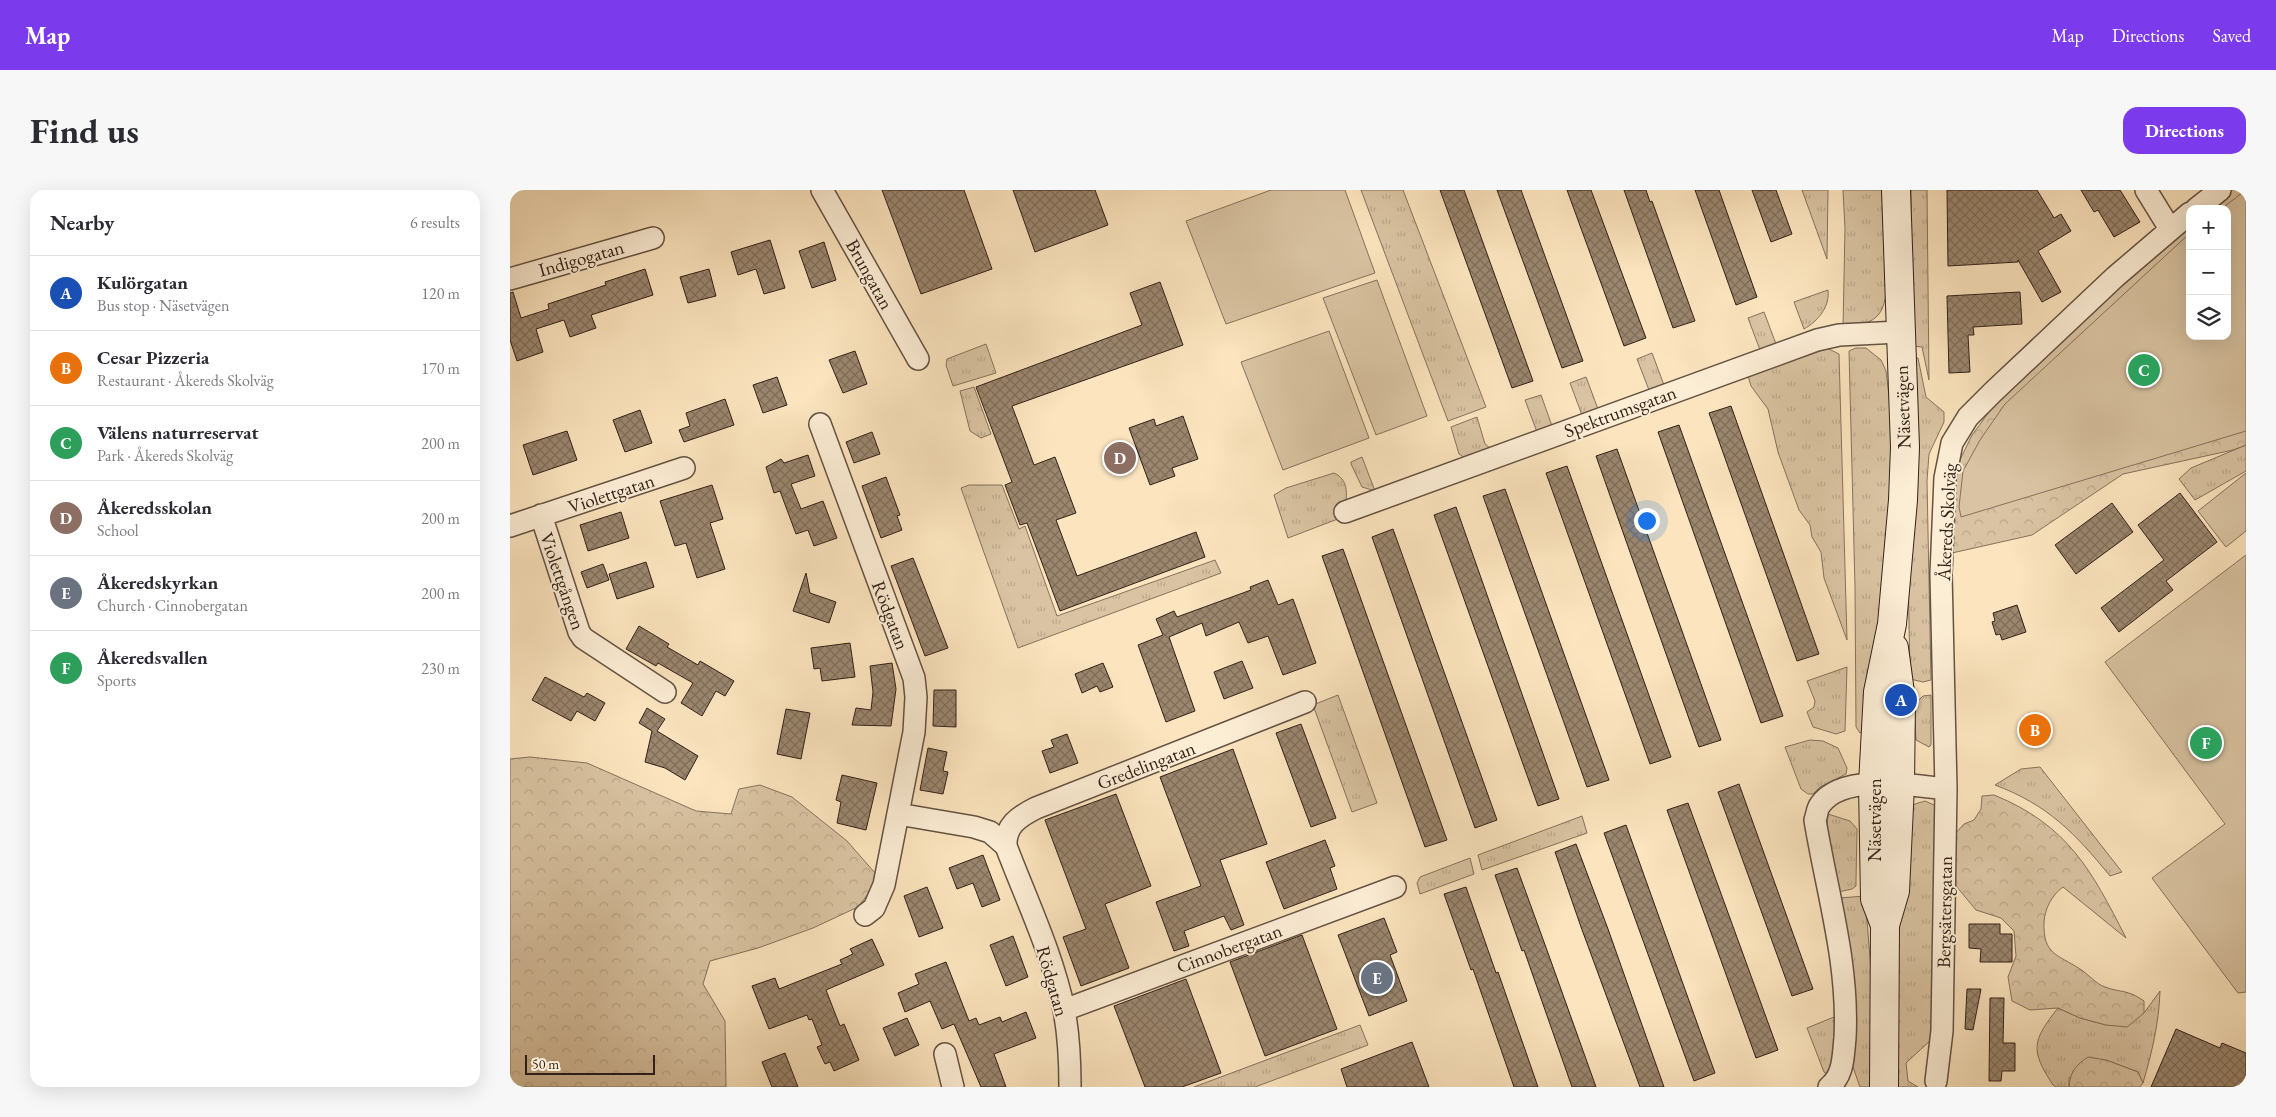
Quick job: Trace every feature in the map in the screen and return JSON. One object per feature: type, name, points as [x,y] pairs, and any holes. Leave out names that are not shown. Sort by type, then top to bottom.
[{"type":"street","name":"Brungatan","points":[[822,190],[918,359]]},
{"type":"street","name":"Näsetvägen","points":[[1885,925],[1876,899],[1873,784],[1878,692],[1892,624],[1903,500],[1905,447],[1899,332],[1896,190]]},
{"type":"street","points":[[2146,190],[2170,229]]},
{"type":"street","points":[[2201,205],[2220,190]]},
{"type":"street","name":"Åkereds Skolväg","points":[[1946,789],[1941,574],[1945,478],[1952,443],[1968,417],[1993,392],[2186,216]]},
{"type":"street","name":"Indigogatan","points":[[510,279],[653,238]]},
{"type":"street","name":"Spektrumsgatan","points":[[1345,512],[1817,340],[1839,335],[1899,332]]},
{"type":"street","name":"Rödgatan","points":[[820,424],[914,678],[916,715],[884,885],[877,904],[865,915]]},
{"type":"street","name":"Violettgatan","points":[[510,526],[684,468]]},
{"type":"street","name":"Violettgången","points":[[541,515],[579,632],[583,638],[665,692]]},
{"type":"street","name":"Näsetvägen","points":[[1884,1087],[1885,925],[1895,892],[1900,785],[1901,700],[1892,624]]},
{"type":"street","name":"Gredelingatan","points":[[1006,846],[1007,832],[1015,820],[1036,808],[1305,702]]},
{"type":"street","points":[[1829,1087],[1843,1067],[1847,1004],[1842,956],[1815,820],[1819,806],[1829,795],[1842,788],[1858,784],[1946,789]]},
{"type":"street","name":"Bergsätersgatan","points":[[1936,1081],[1942,1032],[1946,789]]},
{"type":"street","points":[[898,814],[990,832],[1006,846]]},
{"type":"street","name":"Rödgatan","points":[[1006,846],[1056,982],[1064,1010],[1069,1050],[1070,1087]]},
{"type":"street","name":"Cinnobergatan","points":[[1064,1010],[1395,886]]},
{"type":"street","points":[[945,1054],[953,1087]]},
{"type":"green space","points":[[1271,190],[1345,190],[1375,273],[1226,324],[1186,221]]},
{"type":"green space","points":[[1361,190],[1403,190],[1486,407],[1448,421]]},
{"type":"green space","points":[[1802,190],[1828,190],[1827,259]]},
{"type":"green space","points":[[1843,190],[1882,190],[1888,268],[1885,298],[1879,314],[1865,323],[1843,328],[1845,228]]},
{"type":"green space","points":[[1911,190],[1927,190],[1929,380],[1922,347],[1913,346]]},
{"type":"green space","points":[[2232,190],[2246,190],[2246,445],[2233,450],[2123,474],[2032,535],[1952,553],[1952,500],[1957,466],[1972,435],[2001,396],[2186,228],[2186,340],[2231,340],[2231,205],[2214,205]]},
{"type":"green space","points":[[2246,190],[2246,431],[1961,517],[1959,507],[1963,471],[1980,440],[2005,404],[2186,237],[2186,340],[2231,340],[2231,205],[2226,205]]},
{"type":"green space","points":[[1377,280],[1427,416],[1376,435],[1323,298]]},
{"type":"green space","points":[[1828,290],[1827,302],[1822,313],[1804,329],[1794,302]]},
{"type":"green space","points":[[1764,312],[1776,344],[1760,350],[1748,318]]},
{"type":"green space","points":[[1329,331],[1369,438],[1283,470],[1241,362]]},
{"type":"green space","points":[[986,344],[996,373],[953,386],[946,365],[947,359]]},
{"type":"green space","points":[[1856,348],[1866,348],[1881,360],[1886,371],[1892,422],[1890,525],[1868,720],[1865,728],[1860,733],[1856,727],[1855,587],[1849,351]]},
{"type":"green space","points":[[1829,349],[1839,354],[1847,640],[1824,578],[1821,552],[1812,537],[1810,525],[1799,510],[1778,452],[1768,409],[1751,386],[1748,376],[1820,350]]},
{"type":"green space","points":[[1652,353],[1664,385],[1649,390],[1637,359]]},
{"type":"green space","points":[[1913,358],[1918,358],[1926,397],[1944,412],[1944,422],[1929,454],[1927,481],[1931,680],[1923,682],[1910,679],[1908,565]]},
{"type":"green space","points":[[1586,377],[1598,409],[1582,415],[1570,383]]},
{"type":"green space","points":[[974,387],[991,434],[981,438],[970,431],[960,391]]},
{"type":"green space","points":[[1541,395],[1552,426],[1537,432],[1525,400]]},
{"type":"green space","points":[[1477,417],[1485,444],[1490,448],[1465,458],[1459,454],[1451,427]]},
{"type":"green space","points":[[2246,445],[2246,471],[2195,500],[2179,479],[2191,468]]},
{"type":"green space","points":[[1362,457],[1375,491],[1362,487],[1351,464],[1351,462]]},
{"type":"green space","points":[[1334,473],[1340,477],[1346,486],[1343,517],[1288,538],[1274,495],[1286,488]]},
{"type":"green space","points":[[2246,473],[2246,531],[2226,547],[2198,511]]},
{"type":"green space","points":[[969,485],[1002,485],[1019,529],[1025,526],[1057,616],[1215,560],[1221,573],[1018,648],[961,488]]},
{"type":"green space","points":[[2246,555],[2246,992],[2238,993],[2152,878],[2225,824],[2105,662]]},
{"type":"green space","points":[[1847,667],[1845,731],[1836,734],[1813,727],[1807,712],[1814,707],[1815,701],[1807,681]]},
{"type":"green space","points":[[1338,695],[1377,803],[1352,812],[1313,705]]},
{"type":"green space","points":[[1931,695],[1931,745],[1929,747],[1916,740],[1914,705],[1923,696]]},
{"type":"green space","points":[[1810,740],[1823,741],[1838,748],[1847,768],[1846,774],[1820,787],[1813,794],[1808,794],[1801,789],[1785,747]]},
{"type":"green space","points":[[530,757],[587,763],[696,811],[731,814],[739,789],[760,785],[792,797],[847,841],[875,873],[872,889],[858,907],[813,928],[758,948],[710,961],[703,984],[725,1021],[726,1087],[510,1087],[510,759]]},
{"type":"green space","points":[[2040,767],[2122,872],[2110,876],[2085,846],[2059,822],[2030,802],[1995,785],[2021,769]]},
{"type":"green space","points":[[1994,795],[2020,807],[2041,821],[2059,836],[2089,871],[2126,938],[2063,887],[2052,898],[2048,907],[2044,922],[2044,933],[2046,941],[2053,952],[2102,986],[2128,993],[2144,1001],[2144,1013],[2127,1027],[2106,1025],[2080,1018],[2058,1008],[2030,1010],[2012,1001],[2008,977],[2016,956],[2014,931],[2001,918],[1976,910],[1956,886],[1951,855],[1953,836],[1964,824],[1974,820],[1981,809],[1982,796]]},
{"type":"green space","points":[[1925,801],[1936,806],[1933,1038],[1906,1063],[1908,1081],[1918,1087],[1894,1087],[1896,942],[1909,809],[1915,804]]},
{"type":"green space","points":[[1828,814],[1850,821],[1857,829],[1856,886],[1852,889],[1838,892],[1826,838]]},
{"type":"green space","points":[[1582,816],[1587,833],[1482,870],[1478,855]]},
{"type":"green space","points":[[1470,858],[1474,874],[1420,894],[1417,883],[1420,877]]},
{"type":"green space","points":[[1865,896],[1873,995],[1874,1087],[1860,1087],[1853,1067],[1856,1039],[1855,1001],[1839,898]]},
{"type":"green space","points":[[2160,991],[2154,1037],[2143,1083],[2138,1072],[2106,1060],[2069,1078],[2069,1087],[2056,1087],[2053,1085],[2040,1063],[2037,1046],[2043,1029],[2058,1008],[2080,1018],[2106,1025],[2144,1013]]},
{"type":"green space","points":[[1836,1017],[1836,1049],[1828,1075],[1824,1072],[1807,1028]]},
{"type":"green space","points":[[1360,1025],[1368,1045],[1255,1087],[1194,1087]]},
{"type":"green space","points":[[2088,1057],[2106,1060],[2138,1072],[2143,1083],[2140,1087],[2069,1087],[2074,1069]]},
{"type":"building","points":[[882,190],[964,190],[992,269],[921,294]]},
{"type":"building","points":[[1013,190],[1095,190],[1108,225],[1035,252]]},
{"type":"building","points":[[1440,190],[1464,190],[1533,381],[1512,388]]},
{"type":"building","points":[[1497,190],[1521,190],[1583,361],[1562,368]]},
{"type":"building","points":[[1567,190],[1591,190],[1646,338],[1624,346]]},
{"type":"building","points":[[1624,190],[1646,190],[1650,202],[1652,201],[1695,321],[1673,328]]},
{"type":"building","points":[[1695,190],[1719,190],[1757,297],[1736,305]]},
{"type":"building","points":[[1752,190],[1776,190],[1792,234],[1771,242]]},
{"type":"building","points":[[1947,190],[2037,190],[2054,218],[2061,214],[2071,231],[2038,251],[2061,292],[2042,302],[2018,260],[2018,262],[1948,266]]},
{"type":"building","points":[[2081,190],[2120,190],[2140,222],[2114,237],[2098,210],[2094,212]]},
{"type":"building","points":[[770,240],[785,288],[764,294],[756,269],[738,275],[731,252]]},
{"type":"building","points":[[824,242],[836,280],[812,288],[799,251]]},
{"type":"building","points":[[645,269],[653,295],[591,315],[596,328],[570,337],[564,320],[536,329],[543,352],[517,361],[510,340],[510,293],[513,292],[521,318],[549,309],[548,304],[606,285],[605,282]]},
{"type":"building","points":[[709,269],[716,296],[688,303],[680,277]]},
{"type":"building","points":[[1160,282],[1183,345],[1012,406],[1034,465],[1055,457],[1076,513],[1056,520],[1077,576],[1196,532],[1205,557],[1060,611],[1027,523],[1020,525],[1005,485],[1012,482],[976,387],[1142,325],[1130,293]]},
{"type":"building","points":[[2020,292],[2022,324],[1973,327],[1974,335],[1968,335],[1970,372],[1949,373],[1947,296]]},
{"type":"building","points":[[855,351],[867,384],[843,393],[829,360]]},
{"type":"building","points":[[777,377],[787,405],[763,413],[753,385]]},
{"type":"building","points":[[725,399],[734,425],[684,442],[679,430],[690,426],[686,413]]},
{"type":"building","points":[[1731,406],[1819,654],[1797,661],[1709,413]]},
{"type":"building","points":[[640,410],[652,443],[625,452],[613,420]]},
{"type":"building","points":[[1183,416],[1198,459],[1172,468],[1175,476],[1150,485],[1129,428],[1154,419],[1156,426]]},
{"type":"building","points":[[1679,425],[1783,716],[1761,723],[1658,432]]},
{"type":"building","points":[[567,431],[577,460],[533,475],[523,445]]},
{"type":"building","points":[[872,432],[880,454],[854,463],[846,442]]},
{"type":"building","points":[[1617,449],[1721,740],[1699,747],[1596,456]]},
{"type":"building","points":[[808,455],[815,476],[791,484],[801,509],[823,501],[837,538],[814,546],[808,530],[796,534],[780,491],[774,493],[766,467],[781,459],[784,463]]},
{"type":"building","points":[[1567,466],[1671,757],[1650,764],[1546,473]]},
{"type":"building","points":[[886,477],[900,515],[897,516],[902,530],[881,538],[862,486]]},
{"type":"building","points":[[712,485],[723,519],[710,523],[725,569],[697,578],[686,543],[675,546],[660,501]]},
{"type":"building","points":[[1505,489],[1609,780],[1587,787],[1483,496]]},
{"type":"building","points":[[2180,493],[2217,542],[2166,581],[2173,590],[2119,632],[2101,608],[2164,560],[2138,525]]},
{"type":"building","points":[[2112,503],[2133,532],[2076,574],[2055,545]]},
{"type":"building","points":[[1456,507],[1559,799],[1538,806],[1434,515]]},
{"type":"building","points":[[621,512],[629,538],[588,551],[580,525]]},
{"type":"building","points":[[1393,529],[1497,820],[1475,828],[1372,537]]},
{"type":"building","points":[[1343,549],[1447,840],[1425,847],[1322,556]]},
{"type":"building","points":[[913,558],[948,648],[925,656],[891,566]]},
{"type":"building","points":[[646,562],[654,587],[617,599],[609,574]]},
{"type":"building","points":[[603,564],[609,580],[587,588],[581,572]]},
{"type":"building","points":[[806,573],[810,593],[836,602],[829,623],[793,611]]},
{"type":"building","points":[[1268,580],[1278,605],[1293,599],[1316,663],[1283,675],[1268,636],[1248,643],[1239,622],[1206,636],[1202,623],[1169,637],[1195,711],[1166,722],[1138,645],[1163,635],[1156,619],[1174,611],[1177,617],[1251,590],[1250,587]]},
{"type":"building","points":[[2017,605],[2026,632],[2002,640],[2000,634],[1996,635],[1992,622],[1995,621],[1993,613]]},
{"type":"building","points":[[639,626],[669,644],[667,647],[698,665],[700,661],[734,681],[725,696],[716,691],[702,716],[681,703],[693,683],[658,663],[656,666],[626,649]]},
{"type":"building","points":[[850,643],[855,677],[822,681],[820,668],[814,669],[811,648]]},
{"type":"building","points":[[1242,661],[1253,688],[1224,699],[1214,672]]},
{"type":"building","points":[[892,663],[896,689],[891,726],[852,725],[856,708],[871,710],[873,692],[870,666]]},
{"type":"building","points":[[1103,663],[1113,687],[1100,692],[1097,686],[1082,693],[1075,674]]},
{"type":"building","points":[[545,677],[584,697],[587,693],[605,703],[595,721],[577,711],[571,721],[532,700]]},
{"type":"building","points":[[934,690],[956,690],[956,727],[933,726]]},
{"type":"building","points":[[647,708],[665,719],[657,731],[698,756],[685,780],[665,768],[645,762],[652,731],[639,723]]},
{"type":"building","points":[[786,709],[810,713],[801,759],[777,754]]},
{"type":"building","points":[[1301,724],[1336,818],[1311,827],[1276,733]]},
{"type":"building","points":[[1067,734],[1078,763],[1050,773],[1042,751],[1054,747],[1051,740]]},
{"type":"building","points":[[928,748],[947,752],[943,771],[948,772],[943,794],[920,790]]},
{"type":"building","points":[[1233,749],[1267,844],[1220,860],[1244,925],[1231,930],[1224,916],[1184,931],[1189,946],[1174,951],[1156,902],[1201,886],[1160,777]]},
{"type":"building","points":[[842,775],[877,783],[866,830],[837,823],[841,802],[836,800]]},
{"type":"building","points":[[1739,784],[1813,989],[1792,996],[1718,792]]},
{"type":"building","points":[[1116,794],[1151,886],[1105,904],[1129,968],[1081,986],[1063,937],[1086,929],[1045,820]]},
{"type":"building","points":[[1688,803],[1778,1050],[1756,1058],[1667,810]]},
{"type":"building","points":[[1626,825],[1715,1073],[1694,1081],[1604,833]]},
{"type":"building","points":[[1325,840],[1335,866],[1330,868],[1337,889],[1284,909],[1266,862]]},
{"type":"building","points":[[1576,844],[1664,1087],[1640,1087],[1581,927],[1555,852]]},
{"type":"building","points":[[983,855],[1000,900],[982,907],[973,883],[957,889],[949,868]]},
{"type":"building","points":[[1517,868],[1596,1087],[1572,1087],[1524,950],[1522,951],[1495,875]]},
{"type":"building","points":[[927,887],[943,928],[919,937],[904,896]]},
{"type":"building","points":[[1466,887],[1538,1087],[1514,1087],[1473,969],[1471,970],[1444,894]]},
{"type":"building","points":[[1384,918],[1397,952],[1390,955],[1407,1001],[1369,1016],[1338,935]]},
{"type":"building","points":[[1969,924],[2000,924],[2000,934],[2012,934],[2012,962],[1980,962],[1981,949],[1969,948]]},
{"type":"building","points":[[1302,935],[1337,1029],[1265,1056],[1230,962]]},
{"type":"building","points":[[1013,936],[1028,977],[1006,986],[990,945]]},
{"type":"building","points":[[872,939],[884,965],[826,990],[840,1026],[844,1024],[859,1060],[834,1071],[830,1062],[825,1064],[817,1047],[822,1045],[812,1019],[809,1020],[807,1015],[769,1029],[752,986],[775,978],[779,989],[842,964],[840,960],[853,954],[850,949]]},
{"type":"building","points":[[946,962],[969,1021],[976,1018],[979,1025],[1000,1017],[1002,1022],[1026,1012],[1036,1038],[994,1054],[1006,1087],[981,1087],[954,1024],[942,1029],[930,1001],[905,1012],[898,993],[919,984],[915,974]]},
{"type":"building","points":[[1186,979],[1221,1073],[1182,1087],[1145,1087],[1114,1006]]},
{"type":"building","points":[[1967,989],[1981,989],[1973,1030],[1965,1029]]},
{"type":"building","points":[[1990,998],[2004,998],[2003,1043],[2015,1043],[2015,1071],[2002,1071],[2001,1081],[1989,1081]]},
{"type":"building","points":[[907,1018],[919,1045],[895,1056],[883,1028]]},
{"type":"building","points":[[2176,1029],[2220,1048],[2222,1043],[2246,1053],[2246,1087],[2151,1087]]},
{"type":"building","points":[[1412,1042],[1429,1087],[1347,1087],[1341,1069]]},
{"type":"building","points":[[785,1053],[798,1087],[772,1087],[762,1062]]},
{"type":"place","name":"Välens naturreservat","points":[[2144,370]]},
{"type":"place","name":"Åkeredsskolan","points":[[1120,458]]},
{"type":"place","name":"Kulörgatan","points":[[1901,700]]},
{"type":"place","name":"Cesar Pizzeria","points":[[2035,730]]},
{"type":"place","name":"Åkeredsvallen","points":[[2206,743]]},
{"type":"place","name":"Åkeredskyrkan","points":[[1377,978]]}]
